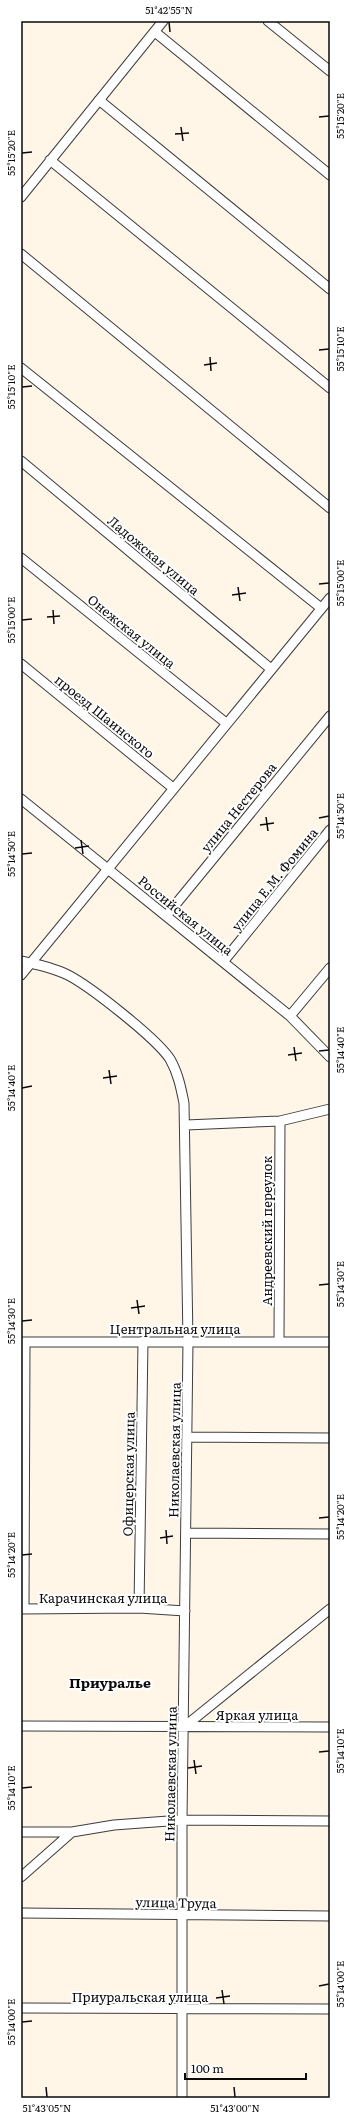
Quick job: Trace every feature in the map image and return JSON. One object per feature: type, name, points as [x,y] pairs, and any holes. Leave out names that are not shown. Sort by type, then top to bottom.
[{"type":"street","points":[[21,197],[164,21]]},
{"type":"street","points":[[268,21],[330,71]]},
{"type":"street","points":[[155,32],[330,175]]},
{"type":"street","points":[[99,100],[330,289]]},
{"type":"street","points":[[50,160],[330,388]]},
{"type":"street","points":[[21,254],[330,508]]},
{"type":"street","points":[[21,368],[321,608]]},
{"type":"street","name":"Ладожская улица","points":[[21,461],[271,669]]},
{"type":"street","name":"Онежская улица","points":[[21,558],[226,723]]},
{"type":"street","points":[[21,975],[330,598]]},
{"type":"street","name":"проезд Шаинского","points":[[21,664],[173,788]]},
{"type":"street","name":"улица Нестерова","points":[[166,916],[330,716]]},
{"type":"street","name":"Российская улица","points":[[21,799],[290,1016],[330,1057]]},
{"type":"street","name":"улица Е.М. Фомина","points":[[223,962],[330,830]]},
{"type":"street","name":"Николаевская улица","points":[[21,961],[68,975],[96,994],[159,1047],[170,1060],[180,1082],[186,1125],[188,1341],[182,1820],[182,2098]]},
{"type":"street","points":[[290,1016],[330,968]]},
{"type":"street","points":[[186,1125],[280,1122],[330,1110]]},
{"type":"street","name":"Андреевский переулок","points":[[279,1341],[280,1122]]},
{"type":"street","name":"Офицерская улица","points":[[139,1608],[143,1341]]},
{"type":"street","points":[[23,1342],[23,1609]]},
{"type":"street","name":"Центральная улица","points":[[23,1342],[330,1342]]},
{"type":"street","points":[[187,1437],[330,1438]]},
{"type":"street","points":[[186,1532],[330,1534]]},
{"type":"street","name":"Карачинская улица","points":[[23,1609],[139,1608],[185,1611]]},
{"type":"street","points":[[184,1727],[330,1609]]},
{"type":"street","name":"Яркая улица","points":[[21,1726],[330,1727]]},
{"type":"street","points":[[21,1832],[72,1832],[114,1825],[182,1820],[330,1821]]},
{"type":"street","points":[[21,1877],[72,1832]]},
{"type":"street","name":"улица Труда","points":[[21,1913],[330,1916]]},
{"type":"street","name":"Приуральская улица","points":[[21,2008],[330,2009]]},
{"type":"district","name":"Приуралье","points":[[110,1682]]}]
